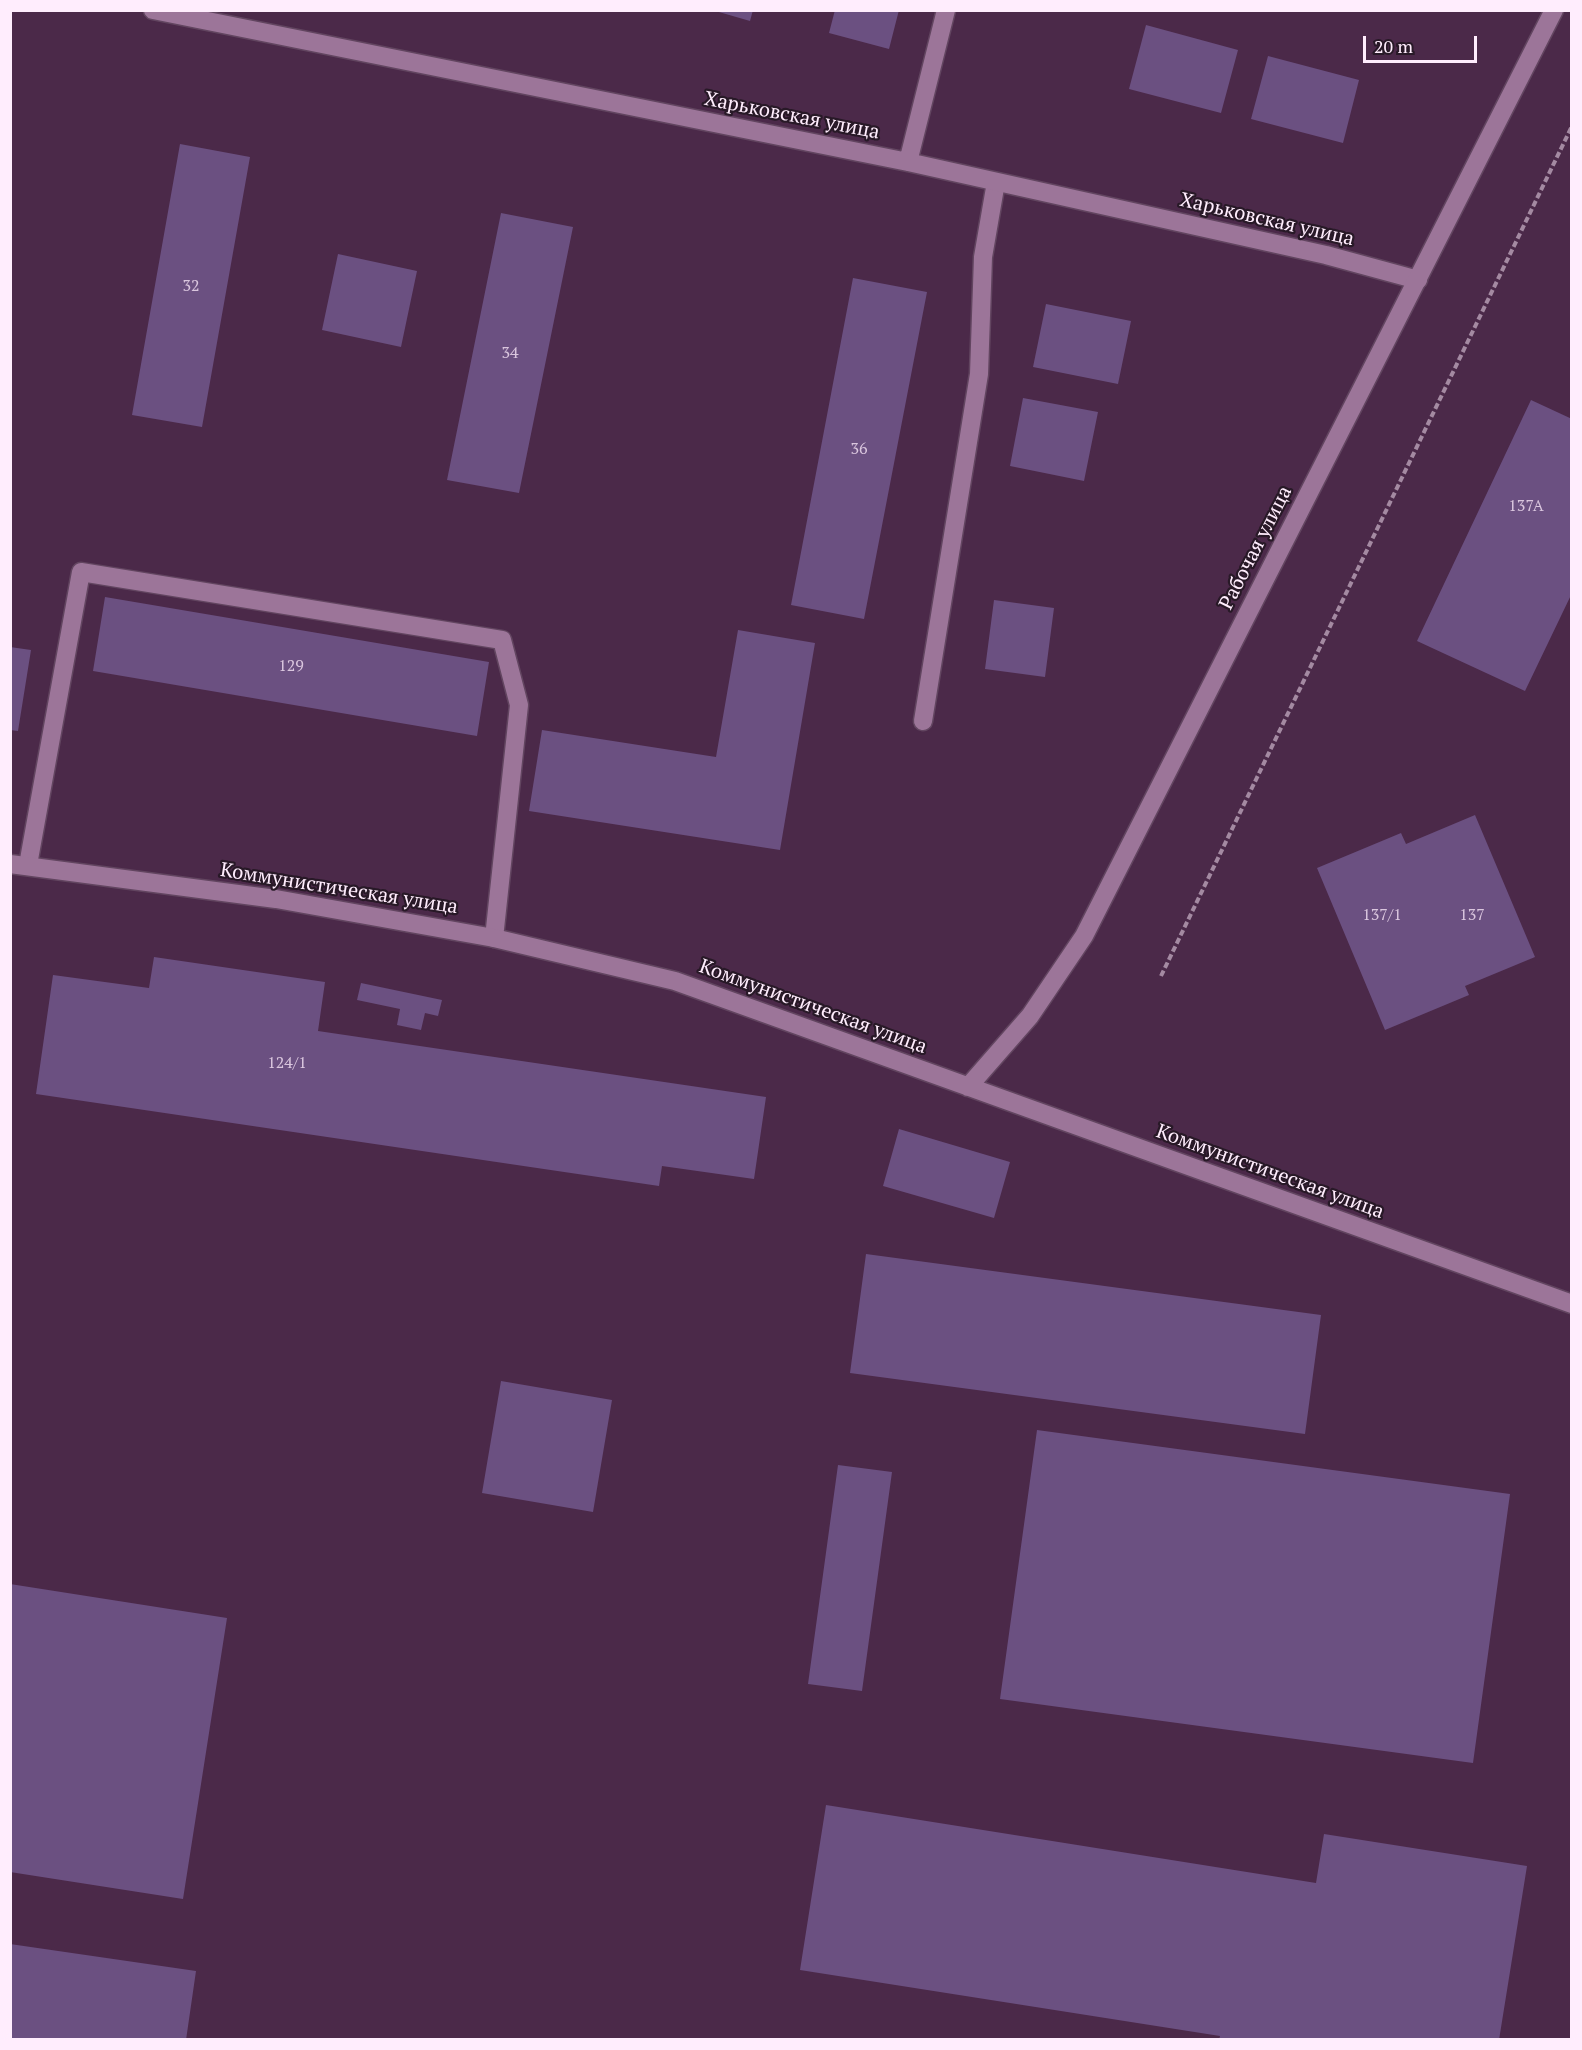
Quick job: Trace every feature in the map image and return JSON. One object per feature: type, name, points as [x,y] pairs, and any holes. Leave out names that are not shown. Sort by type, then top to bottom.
[{"type":"street","name":"Харьковская улица","points":[[153,10],[908,162],[1326,255],[1418,280]]},
{"type":"street","points":[[908,162],[946,10]]},
{"type":"street","name":"Рабочая улица","points":[[968,1087],[1030,1016],[1084,936],[1554,10]]},
{"type":"street","points":[[923,721],[979,374],[983,257],[996,182]]},
{"type":"street","points":[[19,865],[81,572],[502,640],[519,705],[494,938]]},
{"type":"street","name":"Коммунистическая улица","points":[[19,865],[276,899],[494,938],[675,981],[1572,1304]]},
{"type":"path","points":[[1161,976],[1572,126]]},
{"type":"building","points":[[712,10],[753,10],[750,21]]},
{"type":"building","points":[[835,10],[899,10],[889,49],[829,33]]},
{"type":"building","points":[[1146,25],[1238,50],[1221,113],[1129,89]]},
{"type":"building","points":[[1268,56],[1359,80],[1343,143],[1251,119]]},
{"type":"building","points":[[180,144],[250,157],[202,427],[132,415]]},
{"type":"building","points":[[501,213],[573,227],[519,493],[447,480]]},
{"type":"building","points":[[338,254],[417,271],[401,347],[322,330]]},
{"type":"building","points":[[853,278],[927,292],[864,619],[791,605]]},
{"type":"building","points":[[1046,304],[1131,321],[1118,384],[1033,367]]},
{"type":"building","points":[[1023,398],[1098,412],[1084,481],[1010,466]]},
{"type":"building","points":[[1531,400],[1572,419],[1572,593],[1525,691],[1417,641]]},
{"type":"building","points":[[105,597],[489,662],[477,736],[93,671]]},
{"type":"building","points":[[994,600],[1054,608],[1045,677],[985,669]]},
{"type":"building","points":[[738,630],[815,643],[780,850],[529,811],[542,730],[716,757]]},
{"type":"building","points":[[10,647],[31,650],[18,731],[10,730]]},
{"type":"building","points":[[1475,815],[1535,957],[1465,986],[1469,995],[1385,1030],[1317,868],[1401,833],[1406,844]]},
{"type":"building","points":[[154,957],[325,982],[318,1031],[766,1097],[754,1179],[662,1166],[659,1186],[36,1094],[53,975],[149,988]]},
{"type":"building","points":[[361,983],[442,1000],[438,1016],[425,1013],[421,1030],[397,1025],[400,1009],[357,1000]]},
{"type":"building","points":[[899,1129],[1010,1162],[994,1218],[883,1186]]},
{"type":"building","points":[[866,1254],[1321,1315],[1305,1434],[850,1373]]},
{"type":"building","points":[[501,1381],[612,1400],[593,1512],[482,1493]]},
{"type":"building","points":[[1037,1430],[1510,1494],[1473,1763],[1000,1699]]},
{"type":"building","points":[[838,1465],[892,1472],[862,1691],[808,1684]]},
{"type":"building","points":[[10,1584],[227,1618],[183,1899],[10,1872]]},
{"type":"building","points":[[826,1805],[1316,1883],[1324,1834],[1527,1866],[1499,2040],[1219,2040],[1220,2036],[800,1970]]},
{"type":"building","points":[[10,1944],[196,1971],[186,2040],[10,2040]]}]
